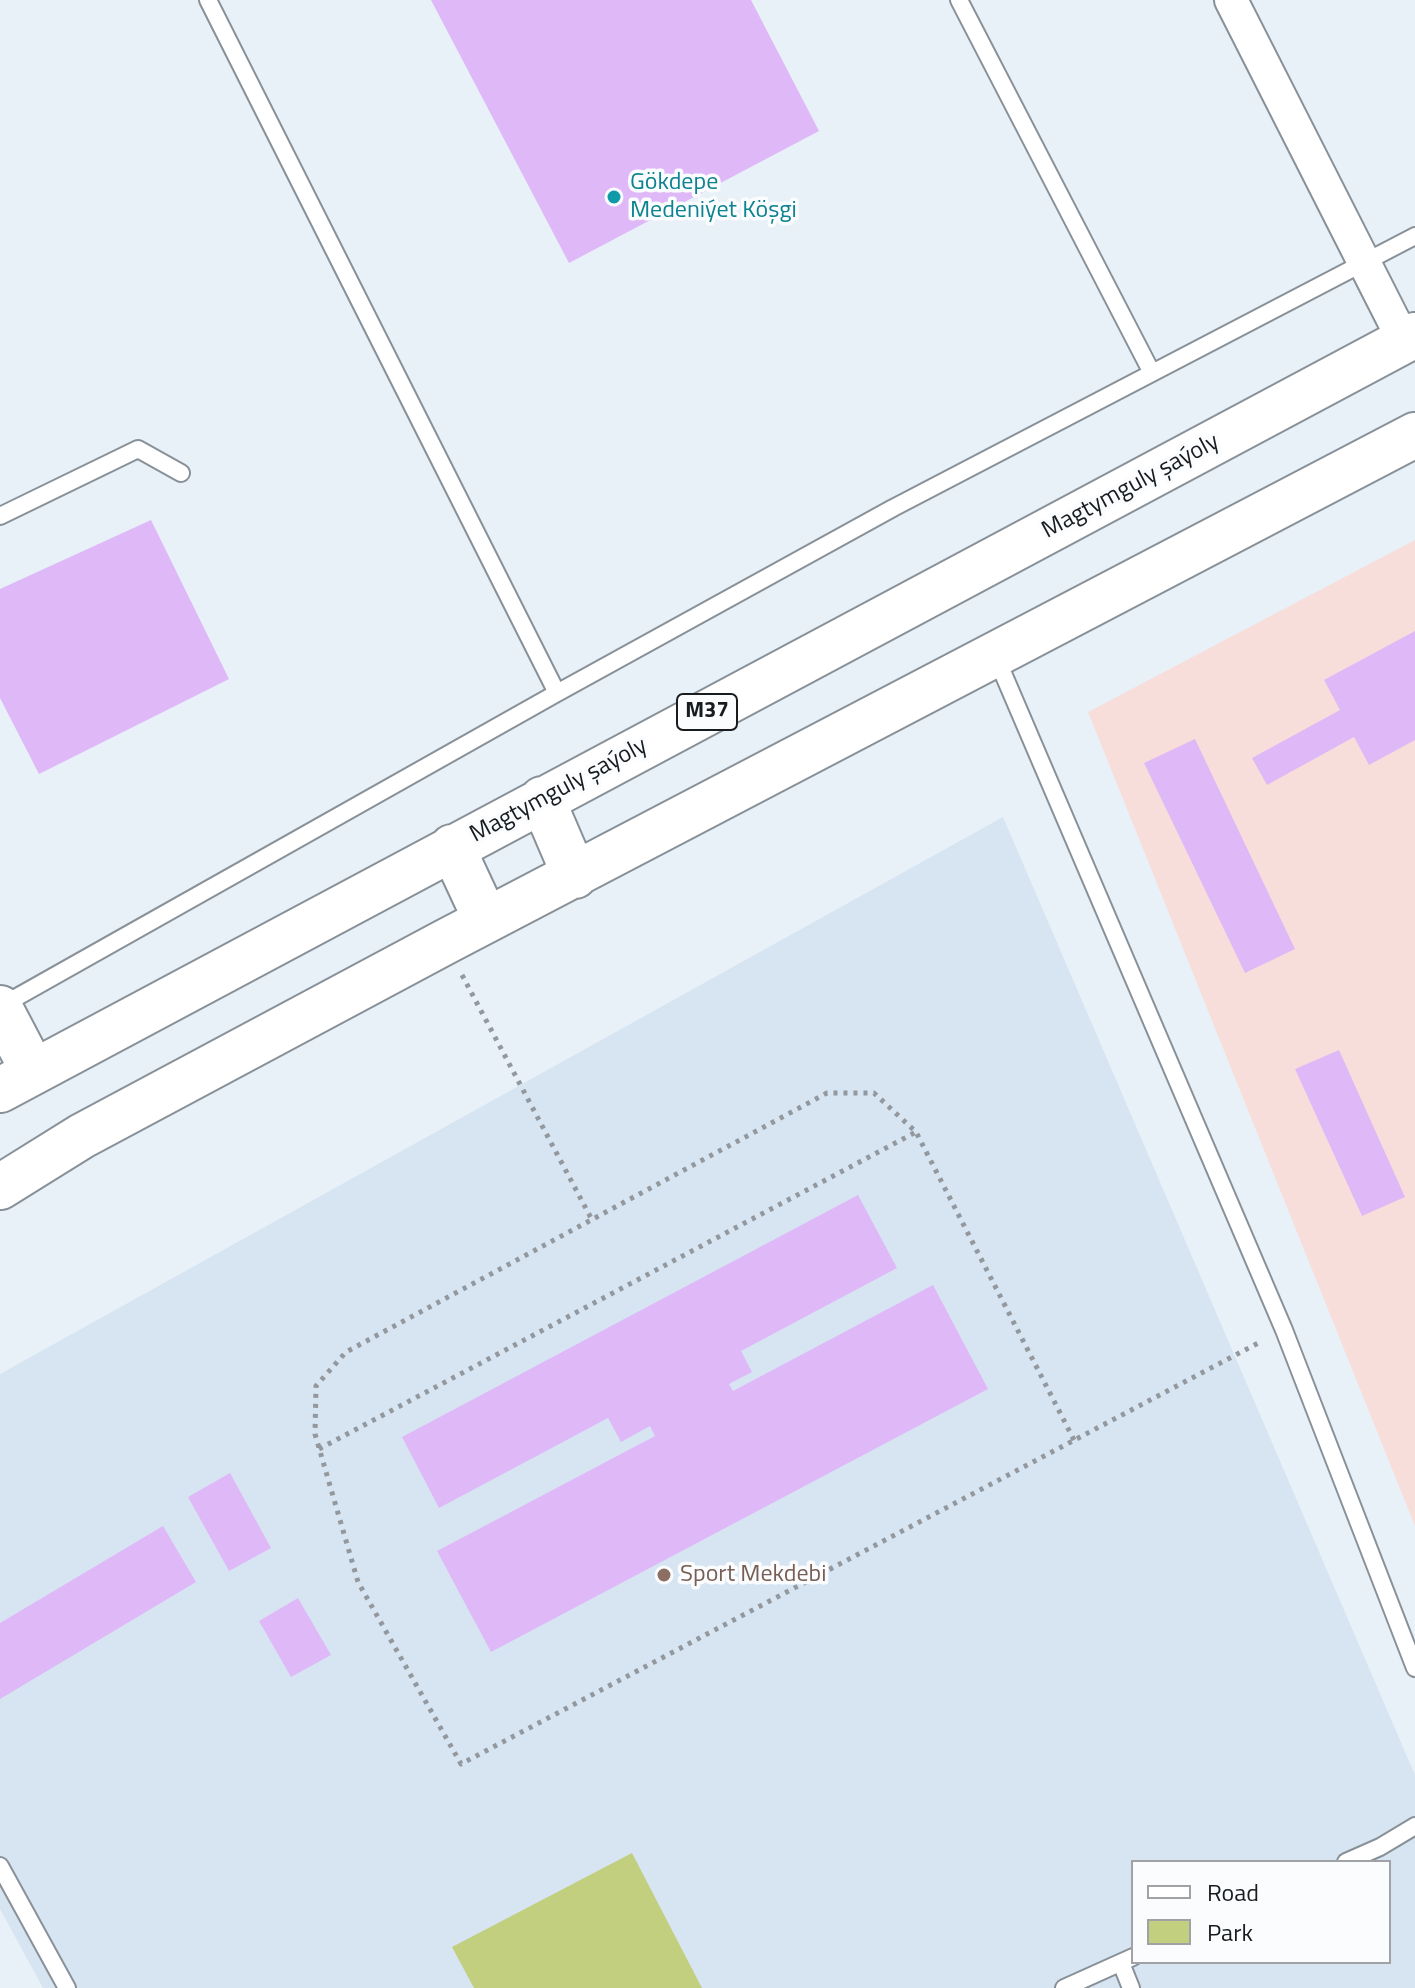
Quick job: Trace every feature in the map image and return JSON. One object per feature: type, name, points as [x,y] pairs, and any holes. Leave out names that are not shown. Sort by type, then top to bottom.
[{"type":"main road","name":"Magtymguly şaýoly","points":[[17,1080],[1409,338]]},
{"type":"main road","points":[[0,1187],[82,1136],[486,920],[1415,435]]},
{"type":"main road","points":[[542,799],[575,876]]},
{"type":"main road","points":[[452,847],[486,920]]},
{"type":"main road","points":[[0,1007],[17,1080]]},
{"type":"street","points":[[1231,0],[1362,264],[1409,338]]},
{"type":"lane","points":[[208,0],[557,693]]},
{"type":"lane","points":[[959,0],[1152,373]]},
{"type":"lane","points":[[0,1007],[557,693],[893,508],[1415,236]]},
{"type":"lane","points":[[0,516],[138,449],[181,473]]},
{"type":"lane","points":[[996,655],[1284,1330],[1415,1668]]},
{"type":"lane","points":[[1351,1860],[1415,1826]]},
{"type":"lane","points":[[0,1866],[67,1988]]},
{"type":"lane","points":[[1064,1988],[1127,1960],[1131,1988]]},
{"type":"path","points":[[445,942],[591,1218]]},
{"type":"path","points":[[1074,1440],[916,1132],[874,1093],[827,1093],[346,1352],[316,1386],[315,1434],[358,1582],[461,1764],[1284,1330]]},
{"type":"path","points":[[319,1449],[916,1132]]},
{"type":"shaded area","points":[[1415,540],[1415,1526],[1088,712]]},
{"type":"shaded area","name":"Sport Mekdebi","points":[[1003,817],[1415,1775],[1415,1988],[43,1988],[0,1909],[0,1374]]},
{"type":"green space","points":[[632,1853],[702,1988],[474,1988],[452,1947]]},
{"type":"building","name":"Gökdepe Medeniýet Köşgi","points":[[431,0],[751,0],[819,131],[569,263]]},
{"type":"building","points":[[151,520],[229,679],[39,774],[0,698],[0,589]]},
{"type":"building","points":[[1415,631],[1415,740],[1369,765],[1354,737],[1267,785],[1252,758],[1340,710],[1324,680]]},
{"type":"building","points":[[1195,739],[1295,949],[1245,973],[1144,763]]},
{"type":"building","points":[[1339,1050],[1405,1197],[1362,1216],[1295,1069]]},
{"type":"building","points":[[858,1195],[897,1268],[741,1351],[752,1372],[729,1384],[733,1391],[933,1285],[988,1389],[491,1652],[437,1551],[655,1436],[650,1426],[621,1442],[608,1418],[439,1508],[402,1437]]},
{"type":"building","points":[[230,1473],[271,1548],[229,1571],[188,1497]]},
{"type":"building","points":[[163,1526],[196,1582],[0,1699],[0,1623]]},
{"type":"building","points":[[298,1598],[331,1655],[291,1677],[259,1621]]},
{"type":"place","name":"Gökdepe Medeniýet Köşgi","points":[[614,197]]},
{"type":"place","name":"Sport Mekdebi","points":[[664,1575]]}]
